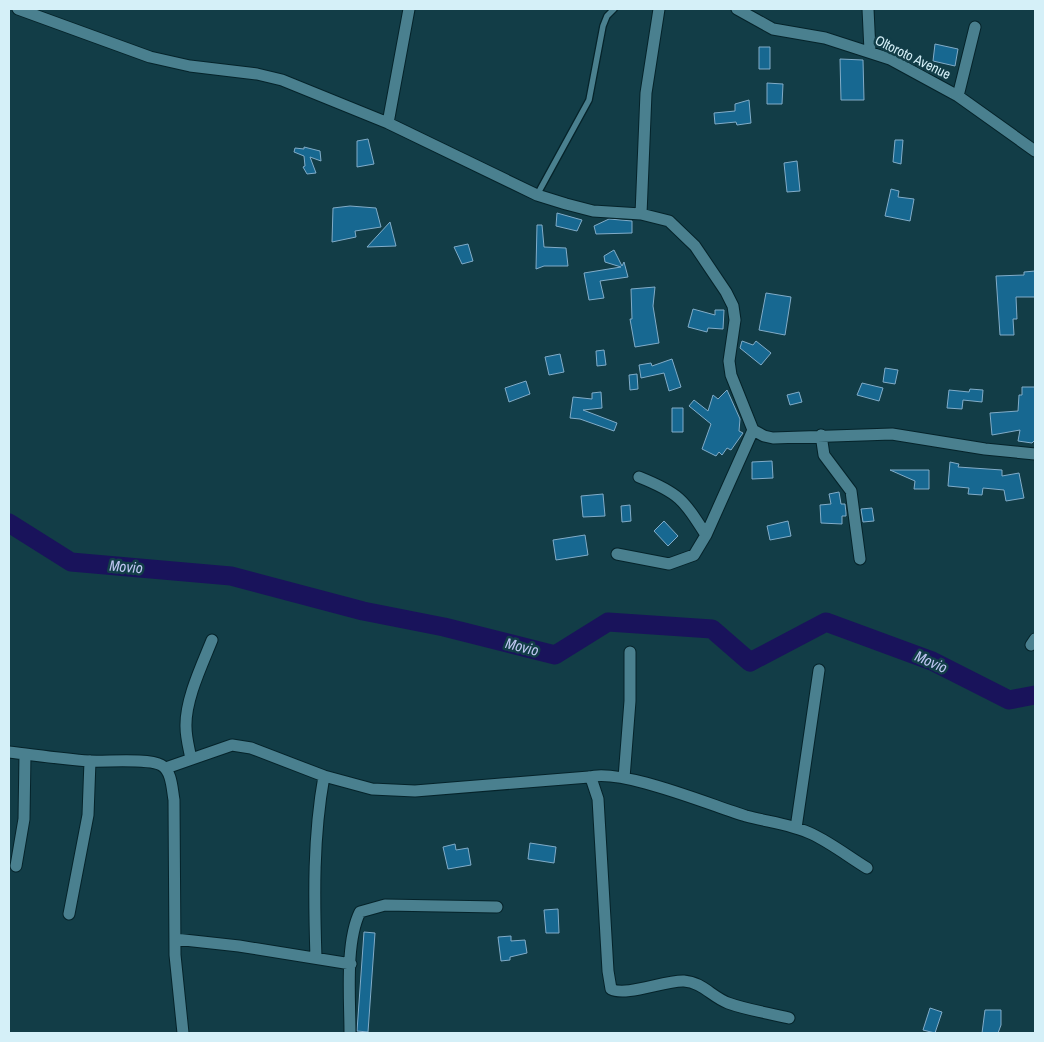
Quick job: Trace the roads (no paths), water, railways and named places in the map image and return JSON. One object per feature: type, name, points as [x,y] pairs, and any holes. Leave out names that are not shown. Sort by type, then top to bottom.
[{"type":"street","points":[[18,9],[150,57],[190,66],[257,74],[282,80],[388,123],[537,195],[593,211],[641,214],[669,221],[695,246],[726,292],[733,306],[735,320],[729,361],[731,375],[753,430],[764,436],[773,438],[892,434],[985,449],[1035,454]]},
{"type":"street","points":[[388,123],[409,9]]},
{"type":"street","points":[[641,214],[646,93],[659,9]]},
{"type":"street","name":"Oltoroto Avenue","points":[[737,9],[773,29],[825,38],[870,52],[919,73],[958,96],[1035,150]]},
{"type":"street","points":[[868,9],[870,52]]},
{"type":"street","points":[[958,96],[975,27]]},
{"type":"street","points":[[617,554],[660,563],[677,563],[694,555],[706,535],[753,430]]},
{"type":"street","points":[[821,435],[824,455],[851,491],[860,558]]},
{"type":"street","points":[[639,477],[661,486],[684,501],[706,535]]},
{"type":"street","points":[[191,759],[186,725],[187,716],[197,678],[212,640]]},
{"type":"street","points":[[624,778],[630,701],[630,652]]},
{"type":"street","points":[[796,828],[819,670]]},
{"type":"street","points":[[166,768],[232,745],[243,746],[324,776],[372,789],[415,791],[608,775],[624,778],[747,816],[796,828],[818,838],[867,868]]},
{"type":"street","points":[[9,752],[90,761],[160,764],[166,768],[174,800],[176,977],[183,1033]]},
{"type":"street","points":[[16,866],[24,819],[25,754]]},
{"type":"street","points":[[69,914],[88,815],[90,761]]},
{"type":"street","points":[[316,958],[314,863],[319,804],[324,776]]},
{"type":"street","points":[[589,777],[598,799],[608,971],[611,989],[621,991],[672,982],[691,982],[704,987],[712,995],[732,1004],[789,1018]]},
{"type":"street","points":[[350,1033],[351,964],[354,924],[360,912],[385,905],[497,907]]},
{"type":"street","points":[[175,939],[351,964]]},
{"type":"lane","points":[[537,195],[589,100],[603,26],[607,16],[614,9]]},
{"type":"waterway","name":"Movio","points":[[9,523],[71,562],[231,576],[363,611],[444,627],[555,655],[608,622],[712,629],[750,662],[826,622],[932,661],[1009,700],[1035,695]]}]
